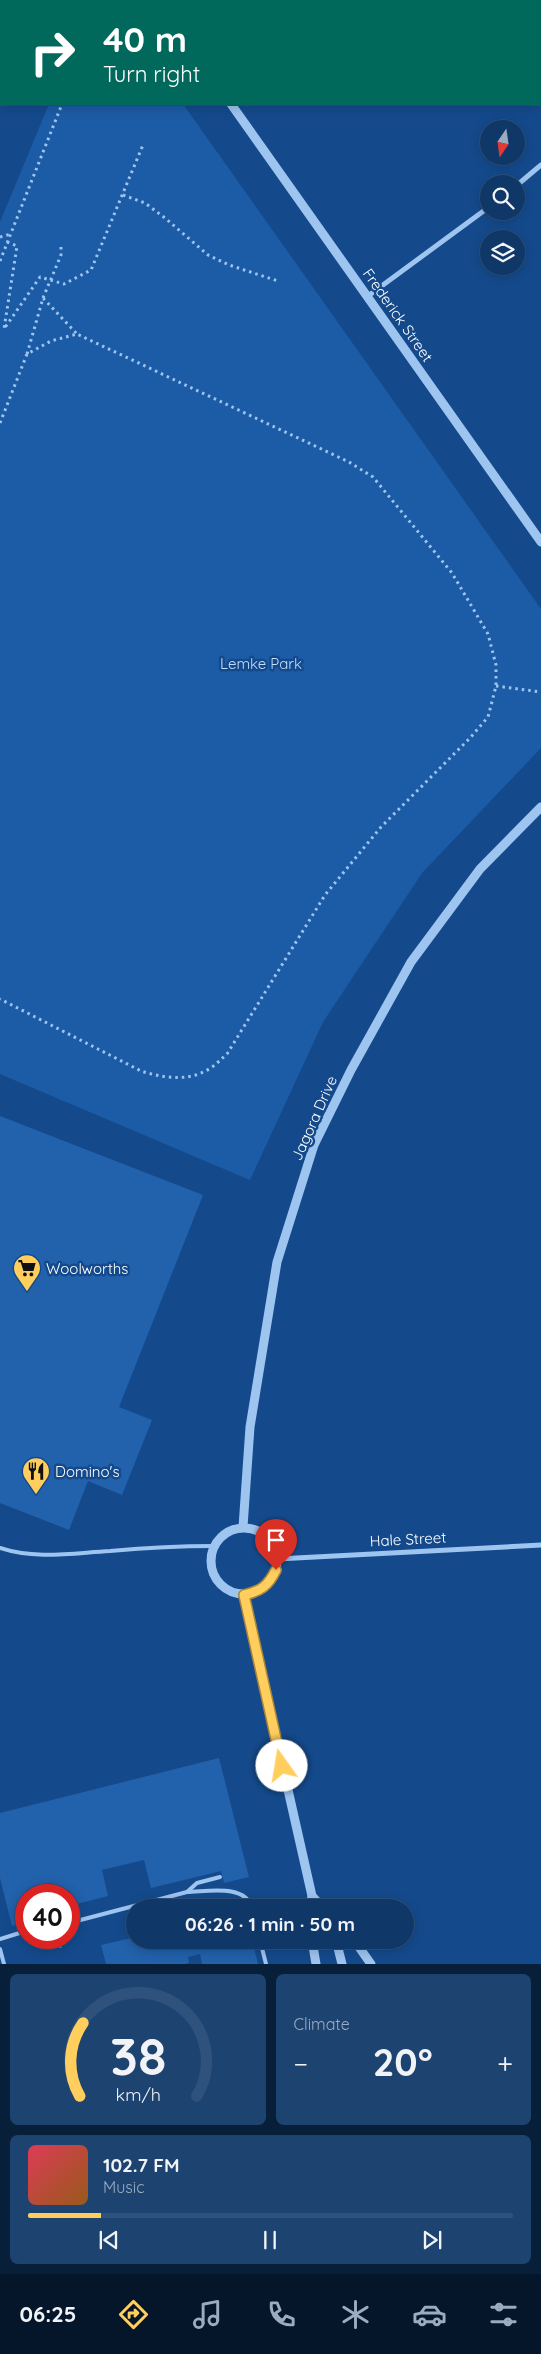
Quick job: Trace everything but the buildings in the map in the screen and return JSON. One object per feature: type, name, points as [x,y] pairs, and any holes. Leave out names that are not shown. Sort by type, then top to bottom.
[{"type":"street","name":"Frederick Street","points":[[232,105],[541,542]]},
{"type":"street","points":[[525,178],[541,165]]},
{"type":"street","points":[[368,296],[480,214]]},
{"type":"street","name":"Jagora Drive","points":[[243,1527],[250,1427],[277,1262],[314,1146],[351,1070],[411,962],[480,869],[541,807]]},
{"type":"street","points":[[243,1527],[262,1533],[271,1541],[277,1559],[276,1570],[269,1584],[260,1591],[244,1595],[222,1588],[212,1572],[210,1558],[213,1546],[222,1535],[243,1527]]},
{"type":"street","name":"Hale Street","points":[[277,1559],[541,1545]]},
{"type":"street","points":[[244,1595],[312,1899]]},
{"type":"street","points":[[312,1896],[315,1899]]},
{"type":"street","points":[[314,1949],[316,1964]]},
{"type":"street","points":[[338,1949],[342,1964]]},
{"type":"street","points":[[360,1949],[371,1964]]},
{"type":"lane","points":[[0,1548],[17,1554],[44,1556],[172,1546],[213,1546]]},
{"type":"lane","points":[[187,1892],[197,1883],[220,1877]]},
{"type":"lane","points":[[80,1920],[187,1892],[234,1890],[246,1899]]},
{"type":"lane","points":[[0,1939],[15,1934]]},
{"type":"lane","points":[[0,1949],[4,1964]]},
{"type":"lane","points":[[262,1949],[266,1964]]},
{"type":"path","points":[[0,261],[2,250],[8,242],[62,105]]},
{"type":"path","points":[[8,242],[17,246],[4,329],[40,277],[64,284],[91,270],[143,145]]},
{"type":"path","points":[[123,195],[145,203],[208,255],[229,265],[278,281]]},
{"type":"path","points":[[0,237],[11,234]]},
{"type":"path","points":[[0,423],[27,354],[44,298],[61,255],[61,246]]},
{"type":"path","points":[[0,998],[140,1071],[162,1078],[184,1078],[209,1070],[227,1054],[325,895],[381,827],[470,738],[488,717],[496,686],[496,665],[488,634],[452,573],[373,477],[349,462],[76,334],[44,298]]},
{"type":"path","points":[[27,354],[51,341],[76,334]]},
{"type":"path","points":[[496,686],[541,692]]},
{"type":"green space","name":"Lemke Park","points":[[49,105],[184,105],[541,609],[541,748],[422,873],[323,1022],[250,1180],[0,1074],[0,222]]},
{"type":"place","name":"Woolworths","points":[[27,1292]]},
{"type":"place","name":"Domino's","points":[[36,1495]]},
{"type":"route","points":[[276,1570],[269,1584],[260,1591],[244,1595],[282,1766]]}]
